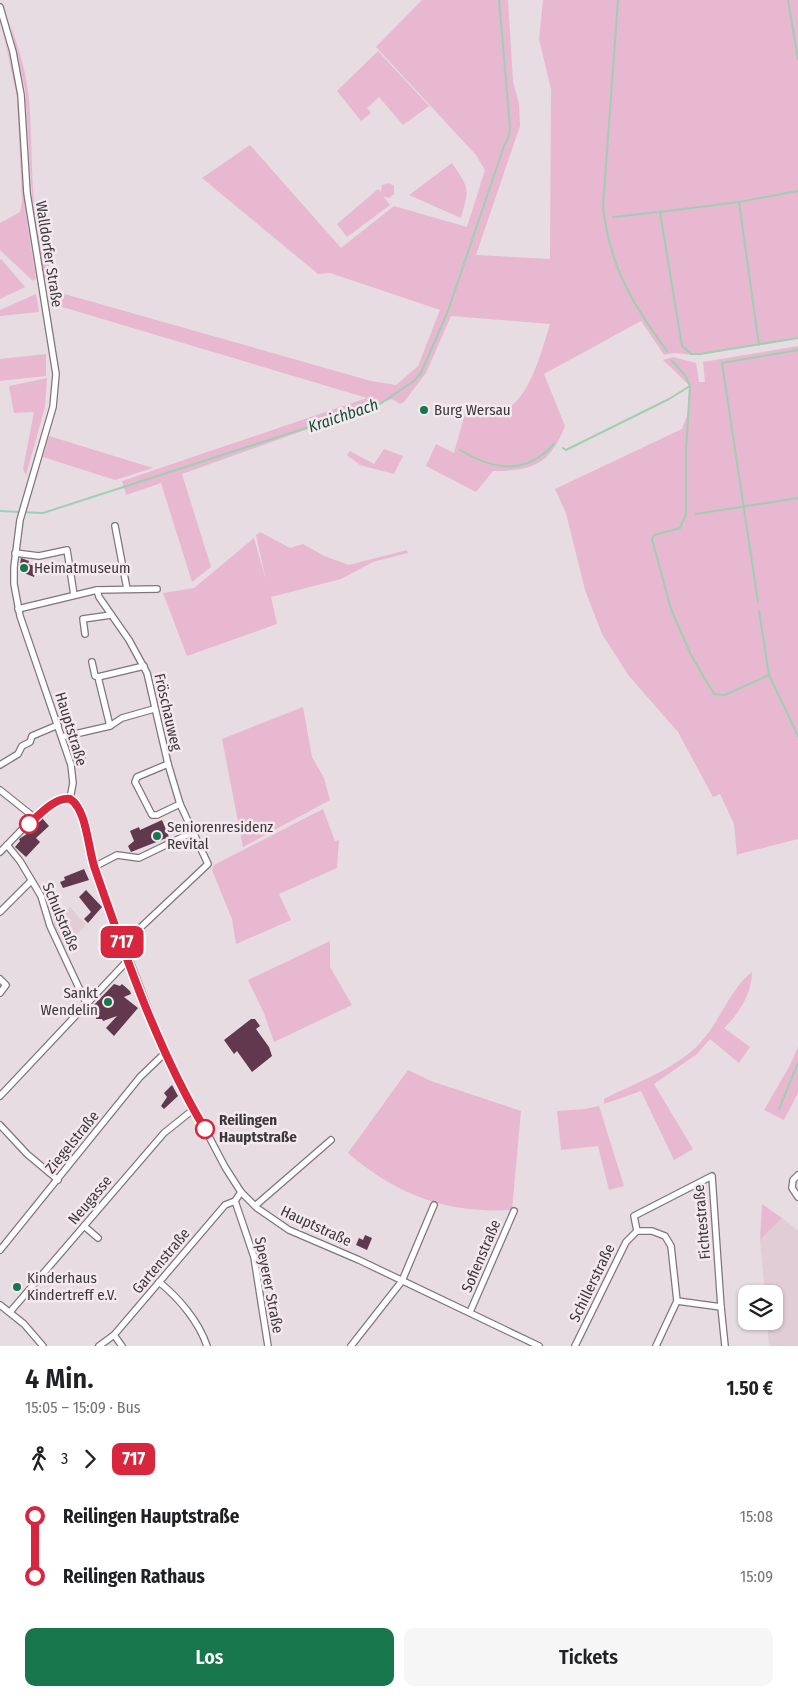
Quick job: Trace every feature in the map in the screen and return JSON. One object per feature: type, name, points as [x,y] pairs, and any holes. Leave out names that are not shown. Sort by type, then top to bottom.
[{"type":"street","name":"Walldorfer Straße","points":[[0,7],[19,81],[27,193],[56,374],[53,407],[24,503]]},
{"type":"street","name":"Hauptstraße","points":[[24,503],[15,553],[14,584],[18,609],[71,765],[73,783],[70,799],[78,805],[81,811],[94,867],[165,1052],[240,1192],[255,1206],[289,1230],[470,1312],[539,1346]]},
{"type":"street","points":[[115,526],[128,589]]},
{"type":"street","points":[[15,553],[33,556],[67,550],[74,595]]},
{"type":"street","points":[[18,609],[97,590],[157,590]]},
{"type":"street","name":"Fröschauweg","points":[[97,590],[144,666],[153,694],[154,709],[180,804],[208,864],[123,944]]},
{"type":"street","points":[[85,634],[83,619],[111,615]]},
{"type":"street","points":[[92,662],[95,676],[98,677],[110,726]]},
{"type":"street","name":"Fröschauweg","points":[[98,677],[144,666]]},
{"type":"street","points":[[62,737],[110,726],[122,718],[154,709]]},
{"type":"street","points":[[0,765],[18,754],[22,746],[30,742],[32,736],[58,724]]},
{"type":"street","name":"Fröschauweg","points":[[168,764],[137,777],[135,782],[152,815],[157,815],[180,804]]},
{"type":"street","points":[[0,790],[35,818]]},
{"type":"street","points":[[0,852],[35,818],[56,802],[65,798],[70,799]]},
{"type":"street","points":[[94,867],[117,855],[139,858],[193,832]]},
{"type":"street","name":"Schulstraße","points":[[7,845],[20,861],[41,896],[50,926],[86,1003]]},
{"type":"street","points":[[0,912],[31,881]]},
{"type":"street","points":[[0,1096],[129,959]]},
{"type":"street","points":[[0,979],[6,986],[0,993]]},
{"type":"street","name":"Ziegelstraße","points":[[0,1250],[140,1077],[165,1052]]},
{"type":"street","name":"Neugasse","points":[[10,1312],[164,1133],[194,1108]]},
{"type":"street","points":[[0,1125],[27,1154],[58,1180]]},
{"type":"street","points":[[255,1206],[331,1140]]},
{"type":"street","points":[[798,1175],[793,1180],[792,1188],[798,1197]]},
{"type":"street","name":"Fichtestraße","points":[[637,1230],[634,1216],[712,1176],[721,1307],[726,1346]]},
{"type":"street","name":"Gartenstraße","points":[[99,1346],[114,1335],[225,1205],[235,1201],[240,1192]]},
{"type":"street","name":"Speyerer Straße","points":[[235,1201],[254,1257],[268,1346]]},
{"type":"street","points":[[351,1346],[402,1281],[434,1206]]},
{"type":"street","name":"Sofienstraße","points":[[470,1312],[514,1211]]},
{"type":"street","points":[[84,1226],[98,1238]]},
{"type":"street","points":[[637,1230],[652,1231],[665,1236],[672,1246],[677,1301],[656,1346]]},
{"type":"street","name":"Schillerstraße","points":[[575,1346],[626,1242],[637,1230]]},
{"type":"street","points":[[159,1282],[171,1291],[190,1314],[207,1346]]},
{"type":"street","points":[[677,1301],[721,1307]]},
{"type":"street","points":[[0,1305],[10,1312],[43,1346]]},
{"type":"street","points":[[114,1335],[122,1346]]},
{"type":"shaded area","points":[[422,0],[508,0],[513,81],[519,104],[520,126],[476,255],[550,259],[551,89],[539,39],[543,0],[798,0],[798,338],[697,355],[677,353],[664,355],[641,321],[544,374],[565,426],[559,439],[553,449],[539,463],[519,469],[493,471],[476,492],[426,466],[436,444],[454,453],[465,414],[500,412],[510,407],[519,398],[533,374],[550,324],[451,316],[426,373],[404,402],[400,404],[392,399],[182,474],[211,567],[192,582],[161,483],[126,495],[122,481],[367,398],[49,303],[52,295],[49,289],[53,284],[54,291],[371,381],[396,385],[418,366],[440,310],[330,273],[318,274],[202,178],[250,145],[341,248],[394,206],[467,227],[485,170],[476,155],[376,47]]},
{"type":"shaded area","points":[[0,18],[18,92],[25,208],[36,278],[33,281],[0,250],[0,223],[20,212],[22,201],[17,97]]},
{"type":"shaded area","points":[[10,22],[22,61],[30,104],[35,214],[40,240],[47,261],[57,275],[48,281],[44,278],[33,211],[25,90]]},
{"type":"shaded area","points":[[378,51],[429,106],[403,125],[379,97],[367,108],[371,113],[361,121],[337,91]]},
{"type":"shaded area","points":[[452,163],[465,184],[467,194],[461,218],[409,195]]},
{"type":"shaded area","points":[[389,183],[394,186],[394,194],[389,198],[383,196],[390,205],[347,237],[337,224],[378,189],[381,192],[382,185]]},
{"type":"shaded area","points":[[0,260],[25,287],[0,299]]},
{"type":"shaded area","points":[[36,294],[39,312],[0,316],[0,310]]},
{"type":"shaded area","points":[[798,346],[798,839],[737,856],[734,824],[720,794],[713,797],[678,732],[629,676],[602,634],[585,590],[566,513],[555,489],[682,429],[688,413],[689,385],[663,360],[673,357],[696,363],[699,382],[705,382],[703,362]]},
{"type":"shaded area","points":[[46,354],[46,376],[0,381],[0,359]]},
{"type":"shaded area","points":[[47,378],[45,407],[26,475],[23,469],[34,412],[14,413],[9,386]]},
{"type":"shaded area","points":[[49,436],[153,468],[115,480],[43,457]]},
{"type":"shaded area","points":[[384,449],[403,456],[394,474],[360,465],[347,455],[350,451],[374,464]]},
{"type":"shaded area","points":[[260,532],[290,548],[303,544],[324,556],[349,565],[407,550],[408,553],[373,562],[341,579],[271,597],[277,624],[187,656],[163,593],[194,588],[254,538],[266,580],[256,535]]},
{"type":"shaded area","points":[[303,707],[312,757],[324,778],[330,800],[243,847],[222,739]]},
{"type":"shaded area","points":[[323,809],[335,841],[339,840],[337,868],[279,894],[291,920],[236,944],[232,919],[212,870],[214,865]]},
{"type":"shaded area","points":[[70,907],[86,925],[64,948],[52,925]]},
{"type":"shaded area","points":[[330,941],[330,967],[352,1005],[274,1042],[264,1013],[248,980]]},
{"type":"shaded area","points":[[752,972],[750,988],[744,1003],[724,1028],[750,1047],[739,1063],[710,1039],[697,1054],[654,1084],[693,1149],[674,1160],[641,1091],[604,1104],[604,1099],[655,1075],[690,1052],[707,1035],[737,988]]},
{"type":"shaded area","points":[[798,1047],[798,1093],[784,1120],[764,1110],[789,1067]]},
{"type":"shaded area","points":[[408,1070],[431,1081],[521,1111],[512,1210],[467,1209],[424,1199],[404,1191],[385,1180],[366,1168],[348,1153]]},
{"type":"shaded area","points":[[599,1106],[624,1186],[609,1190],[598,1146],[561,1150],[557,1111]]},
{"type":"shaded area","points":[[762,1204],[782,1218],[760,1240]]},
{"type":"shaded area","points":[[782,1218],[798,1230],[798,1346],[769,1346],[768,1330],[783,1330],[783,1285],[764,1285],[760,1240]]},
{"type":"building","points":[[21,558],[29,561],[28,564],[38,567],[34,577],[19,571]]},
{"type":"building","points":[[79,742],[86,759],[75,761],[70,744]]},
{"type":"building","points":[[42,818],[49,826],[36,838],[40,842],[26,857],[15,847],[20,841],[19,839],[33,830],[32,828]]},
{"type":"building","name":"Seniorenresidenz Revital","points":[[162,820],[169,837],[131,852],[128,846],[134,841],[130,831],[139,827],[140,830]]},
{"type":"building","points":[[84,869],[89,880],[63,888],[60,882],[65,880],[64,877]]},
{"type":"building","points":[[86,890],[102,907],[88,923],[84,919],[91,912],[79,897]]},
{"type":"building","points":[[114,984],[120,986],[122,984],[130,991],[131,994],[124,997],[138,1008],[114,1036],[106,1028],[117,1016],[103,1021],[102,1019],[96,1019],[96,1015],[92,1016],[91,1008]]},
{"type":"building","points":[[251,1019],[255,1019],[260,1026],[256,1029],[269,1047],[272,1056],[252,1072],[237,1051],[234,1054],[224,1040]]},
{"type":"building","points":[[172,1085],[178,1096],[164,1109],[161,1106],[167,1097],[164,1093]]},
{"type":"building","points":[[365,1235],[372,1238],[367,1250],[356,1245],[359,1238],[363,1240]]},
{"type":"waterway","name":"Kraichbach","points":[[0,511],[43,513],[380,404],[414,381],[421,373],[448,311],[509,136],[510,126],[499,0]]},
{"type":"waterway","points":[[618,0],[603,206],[611,247],[624,283],[643,317],[667,351]]},
{"type":"waterway","points":[[788,0],[798,59]]},
{"type":"waterway","points":[[739,202],[798,191]]},
{"type":"waterway","points":[[759,345],[739,202],[660,212],[682,346],[691,354],[700,354],[798,338]]},
{"type":"waterway","points":[[613,217],[660,212]]},
{"type":"waterway","points":[[758,602],[722,363],[798,350]]},
{"type":"waterway","points":[[563,448],[566,450],[669,399],[690,386],[685,375],[672,361]]},
{"type":"waterway","points":[[690,386],[686,450],[686,514],[680,528],[654,535],[652,539],[671,609],[691,655],[714,694],[725,695],[769,675],[759,611]]},
{"type":"waterway","points":[[460,450],[485,462],[509,466],[532,461],[554,444]]},
{"type":"waterway","points":[[696,514],[798,498]]},
{"type":"waterway","points":[[769,675],[798,736]]},
{"type":"waterway","points":[[779,1109],[798,1063]]},
{"type":"bus line","name":"717","points":[[29,824],[62,799],[70,799],[79,807],[94,867],[152,1020],[168,1060],[205,1129]]},
{"type":"place","name":"Burg Wersau","points":[[424,410]]},
{"type":"place","name":"Heimatmuseum","points":[[24,568]]},
{"type":"place","name":"Seniorenresidenz Revital","points":[[157,836]]},
{"type":"place","name":"Sankt Wendelin","points":[[108,1002]]},
{"type":"place","name":"Reilingen Hauptstraße","points":[[205,1129]]},
{"type":"place","name":"Kinderhaus Kindertreff e.V.","points":[[17,1287]]}]
